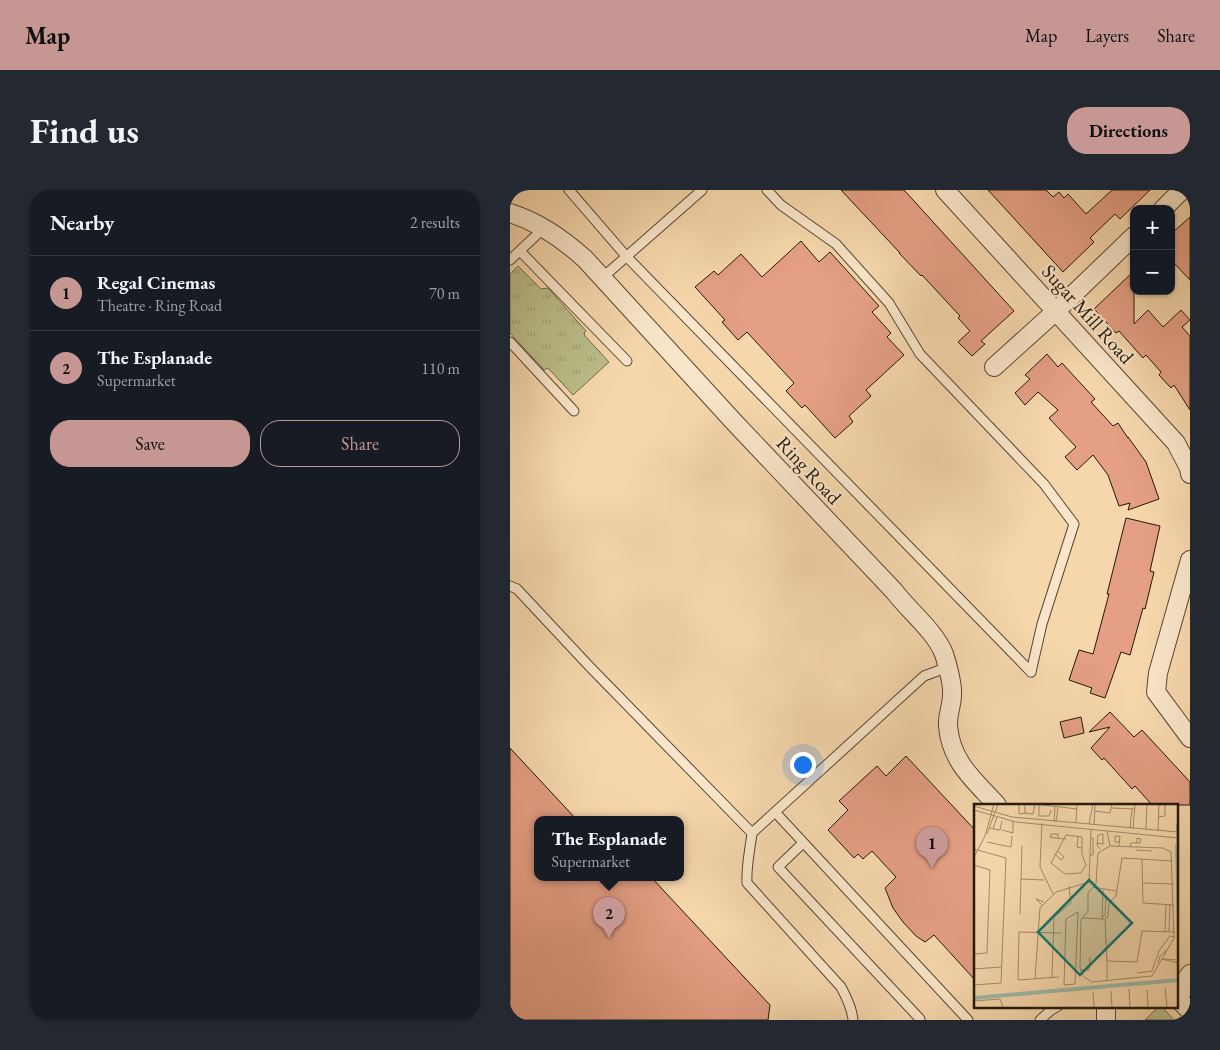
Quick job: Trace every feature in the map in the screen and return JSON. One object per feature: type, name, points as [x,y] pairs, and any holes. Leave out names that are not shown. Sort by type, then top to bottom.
[{"type":"street","name":"Sugar Mill Road","points":[[945,190],[1176,443],[1189,468],[1190,474]]},
{"type":"street","points":[[1167,205],[1182,190]]},
{"type":"street","name":"Ring Road","points":[[510,213],[525,217],[544,228],[585,259],[935,637],[944,653],[948,667],[952,694],[948,724],[952,750],[961,765],[996,804]]},
{"type":"street","points":[[994,367],[1130,240]]},
{"type":"street","points":[[1190,560],[1158,673],[1156,692],[1190,738]]},
{"type":"street","points":[[1185,1005],[1184,981],[1190,974]]},
{"type":"lane","points":[[569,190],[626,256],[1031,672],[1042,624],[1074,524],[1044,484],[920,354],[889,303],[836,244],[781,205],[767,190]]},
{"type":"lane","points":[[602,278],[702,190]]},
{"type":"lane","points":[[510,260],[544,228]]},
{"type":"lane","points":[[520,251],[627,361]]},
{"type":"lane","points":[[510,342],[574,411]]},
{"type":"lane","points":[[510,586],[517,589],[589,666],[752,833]]},
{"type":"lane","points":[[853,1020],[847,997],[841,987],[747,883],[746,870],[752,833],[924,676],[948,667]]},
{"type":"lane","points":[[775,812],[968,1020]]},
{"type":"lane","points":[[803,843],[778,867],[920,1019]]},
{"type":"lane","points":[[1040,1020],[1054,1008]]},
{"type":"green space","points":[[518,266],[541,289],[548,288],[586,331],[584,333],[585,336],[609,362],[573,395],[548,368],[544,370],[510,333],[510,274]]},
{"type":"green space","points":[[1157,1008],[1163,1008],[1174,1020],[1145,1020]]},
{"type":"building","points":[[841,190],[904,190],[1014,311],[981,341],[985,344],[972,356],[958,342],[970,331],[958,318],[960,316]]},
{"type":"building","points":[[988,190],[1046,190],[1053,197],[1059,192],[1064,198],[1068,194],[1086,214],[1112,190],[1150,190],[1134,205],[1130,205],[1130,209],[1120,219],[1115,214],[1090,238],[1094,242],[1063,272]]},
{"type":"building","points":[[1190,217],[1190,280],[1175,264],[1175,230]]},
{"type":"building","points":[[801,241],[819,262],[830,252],[879,306],[872,312],[891,333],[887,337],[904,355],[866,390],[871,396],[849,416],[853,422],[835,438],[805,405],[802,408],[786,391],[794,383],[747,332],[738,340],[722,322],[725,320],[695,287],[714,271],[718,275],[741,254],[762,277]]},
{"type":"building","points":[[1130,275],[1130,295],[1134,295],[1134,324],[1148,310],[1163,327],[1181,310],[1190,320],[1182,327],[1190,336],[1190,410],[1174,385],[1171,388],[1159,375],[1161,372],[1146,355],[1143,358],[1119,331],[1116,333],[1094,309]]},
{"type":"building","points":[[1047,354],[1058,367],[1062,363],[1095,399],[1091,402],[1113,426],[1118,423],[1146,462],[1159,499],[1128,510],[1130,503],[1119,506],[1108,475],[1093,455],[1077,470],[1065,457],[1076,447],[1049,418],[1058,410],[1038,392],[1025,405],[1015,393],[1030,379],[1025,375]]},
{"type":"building","points":[[1126,518],[1160,526],[1150,571],[1154,572],[1145,609],[1143,608],[1130,655],[1121,652],[1105,698],[1090,693],[1092,688],[1069,680],[1079,650],[1093,654]]},
{"type":"building","points":[[1110,712],[1134,737],[1142,730],[1190,782],[1190,805],[1151,804],[1135,786],[1132,789],[1104,758],[1102,760],[1091,748],[1110,727],[1089,732]]},
{"type":"building","points":[[1081,717],[1084,733],[1064,738],[1060,722]]},
{"type":"building","points":[[510,748],[573,816],[534,816],[534,881],[655,881],[770,1005],[768,1020],[510,1020]]},
{"type":"building","points":[[906,756],[974,829],[974,979],[934,935],[925,942],[916,936],[903,922],[893,908],[885,888],[896,877],[872,851],[863,859],[858,854],[854,858],[828,830],[848,810],[839,801],[877,766],[886,776]]},
{"type":"place","name":"Regal Cinemas","points":[[932,868]]},
{"type":"place","name":"The Esplanade","points":[[609,938]]}]
